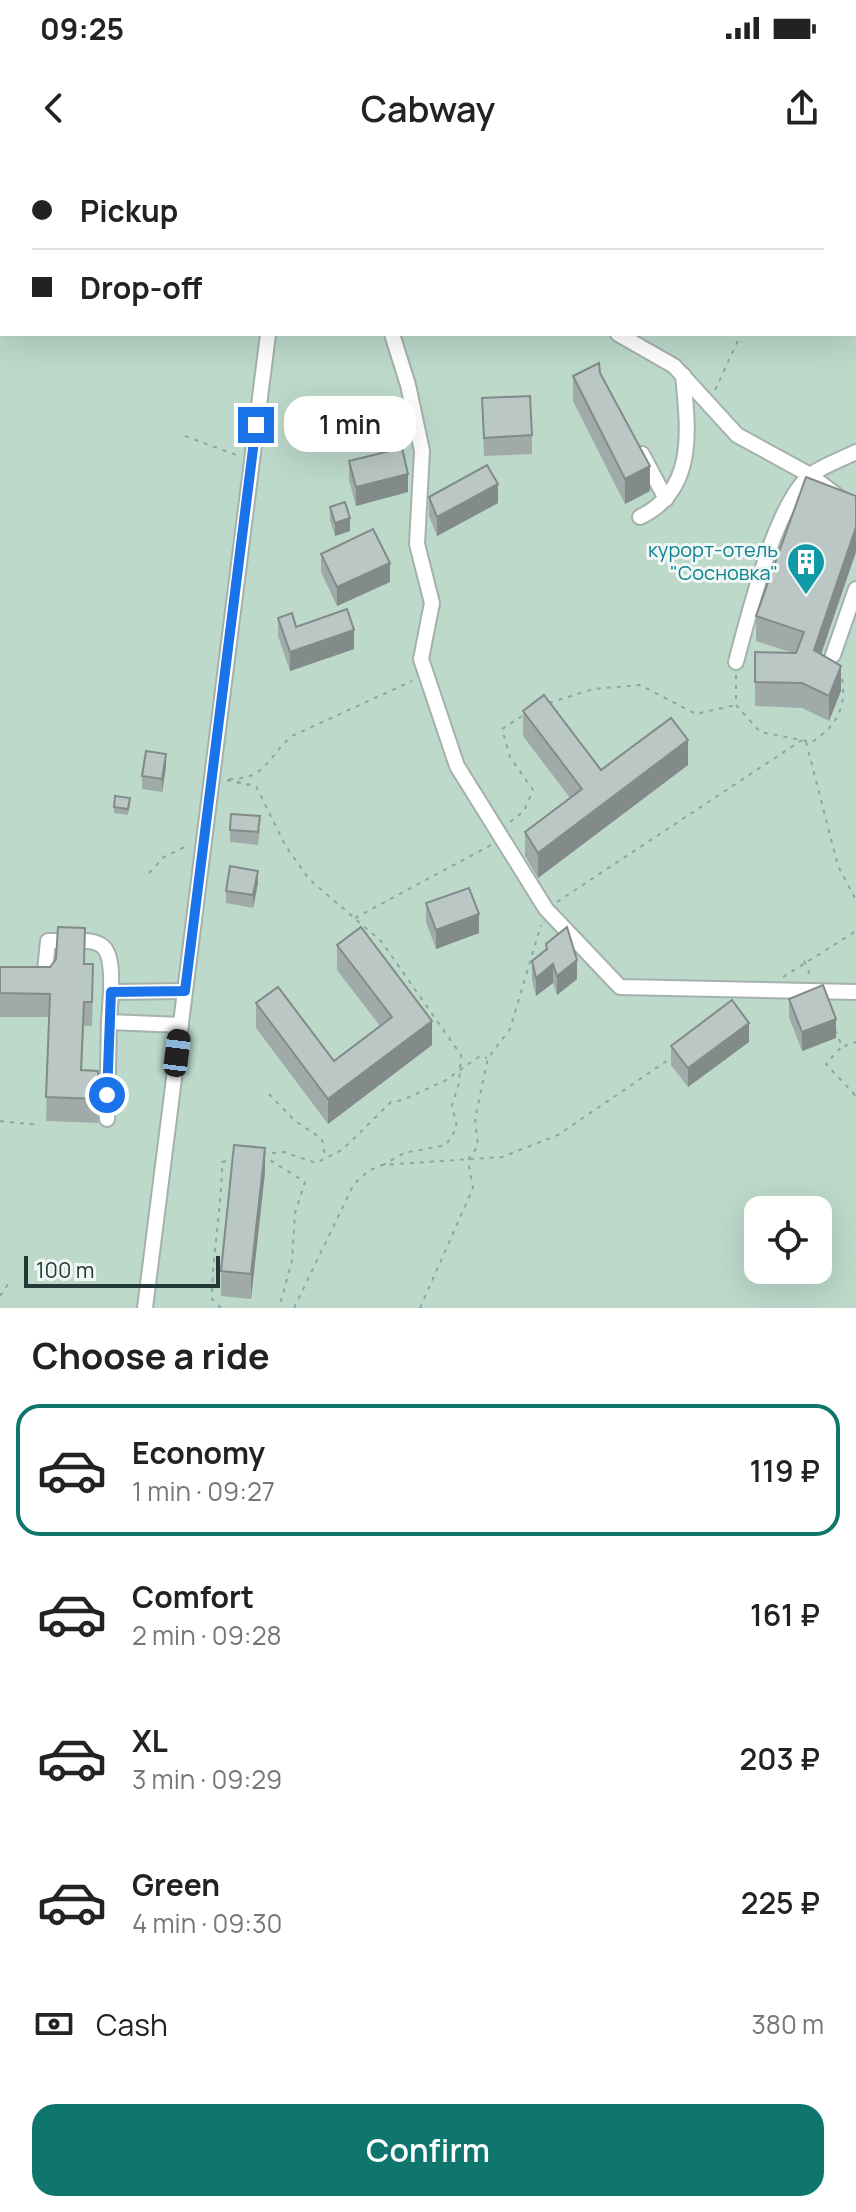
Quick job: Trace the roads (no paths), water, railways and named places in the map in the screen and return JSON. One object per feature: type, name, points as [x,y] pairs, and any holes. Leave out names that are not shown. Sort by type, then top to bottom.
[{"type":"street","points":[[145,1308],[205,837],[217,778],[268,336]]},
{"type":"street","points":[[393,336],[408,385],[422,451],[416,526],[421,569],[432,603],[421,659],[457,766],[546,909],[620,987],[856,992]]},
{"type":"street","points":[[622,336],[674,366],[737,435],[810,475],[856,510]]},
{"type":"street","points":[[640,517],[674,492],[690,443],[683,375]]},
{"type":"street","points":[[638,446],[666,499]]},
{"type":"street","points":[[736,662],[756,587],[792,499],[810,475],[856,452]]},
{"type":"street","points":[[833,655],[856,589]]},
{"type":"street","points":[[31,981],[46,981],[48,941],[89,941],[107,950],[112,958],[107,1119]]},
{"type":"street","points":[[111,992],[185,991]]},
{"type":"street","points":[[109,1022],[181,1025]]},
{"type":"place","name":"курорт-отель \"Сосновка\"","points":[[806,596]]}]
